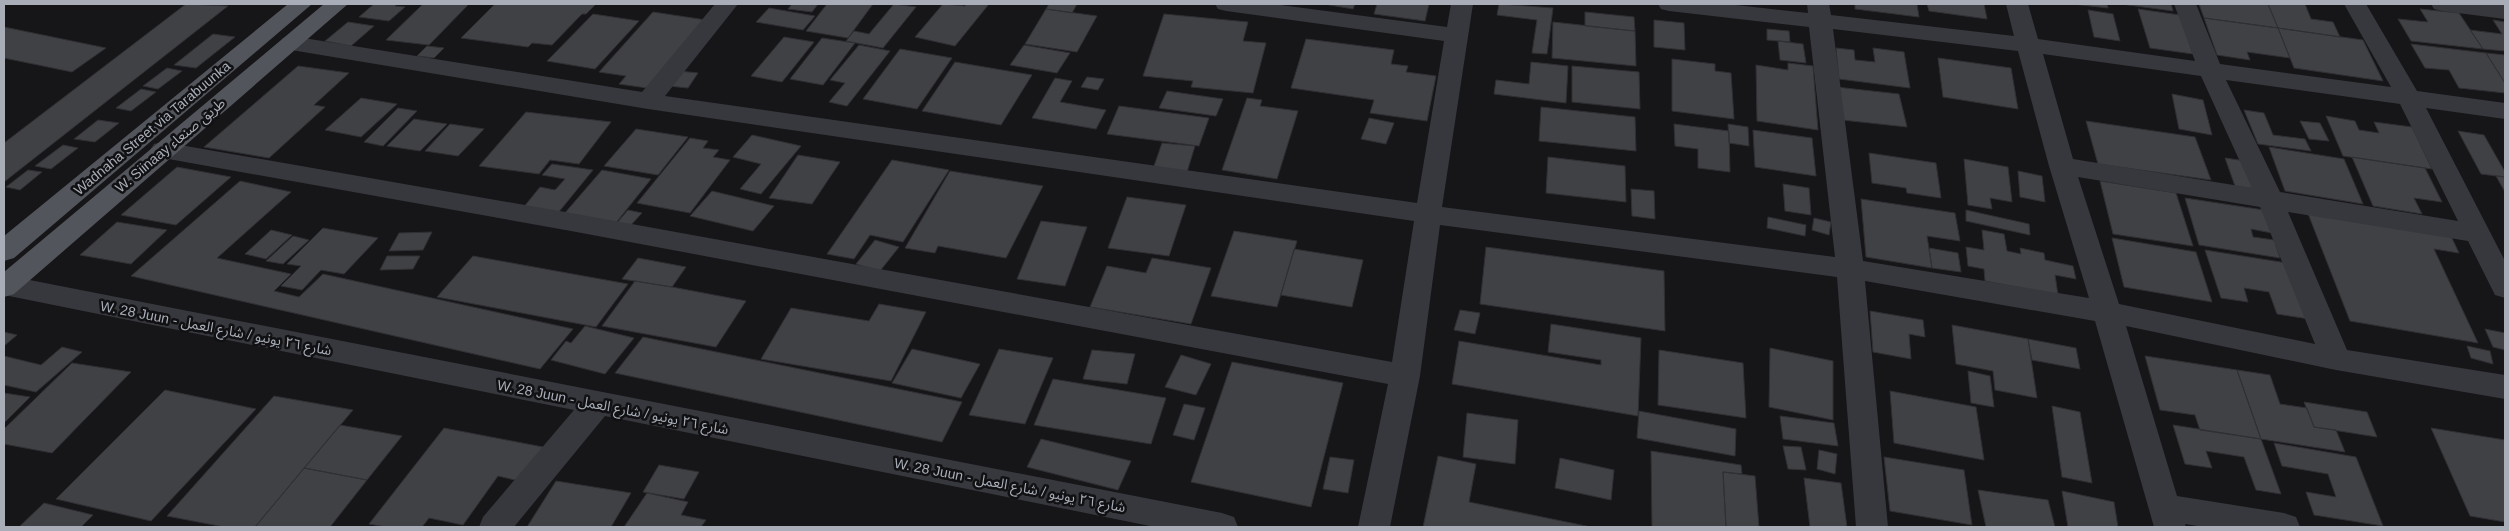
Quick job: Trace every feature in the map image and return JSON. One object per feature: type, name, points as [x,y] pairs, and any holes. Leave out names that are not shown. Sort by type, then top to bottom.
[{"type":"main road","name":"Wadnaha Street via Tarabuunka","points":[[4,250],[301,4]]},
{"type":"main road","name":"W. Siinaay طريق صنعاء","points":[[4,286],[338,4]]},
{"type":"street","points":[[648,101],[727,4]]},
{"type":"street","points":[[1226,4],[1458,36]]},
{"type":"street","points":[[1374,527],[1405,376],[1428,214],[1462,4]]},
{"type":"street","points":[[1669,4],[1819,12],[2030,45],[2408,96],[2505,111]]},
{"type":"street","points":[[2017,4],[2030,45],[2062,166],[2167,517],[2284,527]]},
{"type":"street","points":[[2186,4],[2210,70],[2270,199],[2336,359]]},
{"type":"street","points":[[2355,4],[2408,96],[2505,288]]},
{"type":"street","points":[[2442,4],[2505,12]]},
{"type":"street","points":[[1819,12],[1850,269],[1872,527]]},
{"type":"street","points":[[291,42],[648,101],[1428,214],[1850,269],[2107,312],[2336,359],[2505,387]]},
{"type":"street","points":[[163,150],[571,222],[1405,376]]},
{"type":"street","points":[[2062,166],[2476,233]]},
{"type":"street","name":"W. 28 Juun - شارع ٢٦ يونيو / شارع العمل","points":[[4,286],[598,404],[1126,518],[1222,527]]},
{"type":"street","points":[[495,527],[598,404]]},
{"type":"building","points":[[186,4],[228,6],[4,182],[4,143]]},
{"type":"building","points":[[374,4],[397,4],[395,6],[405,7],[389,21],[359,17]]},
{"type":"building","points":[[423,4],[469,4],[429,45],[386,40]]},
{"type":"building","points":[[495,4],[596,4],[586,14],[582,14],[552,45],[532,43],[528,47],[461,38]]},
{"type":"building","points":[[792,4],[818,4],[812,12],[788,9]]},
{"type":"building","points":[[827,4],[873,4],[848,38],[806,31]]},
{"type":"building","points":[[894,4],[916,7],[883,48],[846,41],[854,31],[869,34]]},
{"type":"building","points":[[943,4],[965,6],[967,4],[989,4],[955,46],[915,37]]},
{"type":"building","points":[[1049,4],[1077,4],[1072,13],[1046,9]]},
{"type":"building","points":[[1324,4],[1355,4],[1353,9]]},
{"type":"building","points":[[1377,4],[1429,4],[1425,21],[1374,14]]},
{"type":"building","points":[[1499,4],[1553,8],[1547,54],[1532,53],[1537,20],[1497,15]]},
{"type":"building","points":[[1855,4],[1917,4],[1919,17],[1855,9]]},
{"type":"building","points":[[1927,4],[1984,4],[1987,19],[1929,11]]},
{"type":"building","points":[[2073,4],[2107,4],[2108,8]]},
{"type":"building","points":[[2121,4],[2171,4],[2173,11]]},
{"type":"building","points":[[2199,4],[2268,4],[2278,28],[2204,18]]},
{"type":"building","points":[[2268,4],[2305,4],[2311,19],[2333,22],[2340,37],[2278,28]]},
{"type":"building","points":[[769,8],[815,16],[803,30],[756,22]]},
{"type":"building","points":[[1046,9],[1097,16],[1077,52],[1025,44]]},
{"type":"building","points":[[2138,9],[2180,15],[2193,54],[2150,48]]},
{"type":"building","points":[[2420,9],[2459,13],[2483,49],[2411,41],[2398,19],[2428,22]]},
{"type":"building","points":[[2088,10],[2113,14],[2120,41],[2094,37]]},
{"type":"building","points":[[653,12],[706,20],[647,88],[619,84],[626,76],[599,72]]},
{"type":"building","points":[[1585,12],[1634,17],[1635,31],[1585,26]]},
{"type":"building","points":[[593,14],[639,21],[595,69],[547,61]]},
{"type":"building","points":[[1164,14],[1248,22],[1243,41],[1266,43],[1253,93],[1191,87],[1193,81],[1143,76]]},
{"type":"building","points":[[2204,18],[2278,28],[2290,58],[2247,52],[2250,60],[2217,55]]},
{"type":"building","points":[[1654,20],[1684,23],[1685,50],[1654,47]]},
{"type":"building","points":[[2493,20],[2505,22],[2505,51],[2483,49],[2470,30],[2502,34]]},
{"type":"building","points":[[348,22],[374,26],[351,46],[325,41]]},
{"type":"building","points":[[1553,22],[1635,31],[1636,66],[1552,58]]},
{"type":"building","points":[[4,27],[106,48],[72,72],[4,58]]},
{"type":"building","points":[[2278,28],[2363,40],[2383,81],[2294,68]]},
{"type":"building","points":[[1767,29],[1789,31],[1790,42],[1767,40]]},
{"type":"building","points":[[213,34],[235,37],[196,68],[174,65]]},
{"type":"building","points":[[784,37],[814,42],[782,82],[751,76]]},
{"type":"building","points":[[822,38],[855,43],[823,85],[790,79]]},
{"type":"building","points":[[1306,39],[1394,50],[1391,64],[1408,66],[1406,72],[1436,76],[1427,121],[1370,113],[1374,100],[1291,88]]},
{"type":"building","points":[[1778,41],[1803,44],[1806,63],[1780,60]]},
{"type":"building","points":[[2411,44],[2486,53],[2505,83],[2505,93],[2459,88],[2449,70],[2425,68]]},
{"type":"building","points":[[859,45],[890,51],[847,106],[829,102],[845,83],[830,80]]},
{"type":"building","points":[[1024,45],[1070,53],[1057,73],[1010,65]]},
{"type":"building","points":[[427,46],[444,48],[434,58],[417,56]]},
{"type":"building","points":[[1836,48],[1854,50],[1855,60],[1875,62],[1873,48],[1904,52],[1910,88],[1839,79]]},
{"type":"building","points":[[900,49],[952,58],[917,109],[863,99]]},
{"type":"building","points":[[2486,53],[2505,55],[2505,83]]},
{"type":"building","points":[[1938,58],[2011,68],[2018,109],[1943,97]]},
{"type":"building","points":[[1672,59],[1715,64],[1715,71],[1731,73],[1734,119],[1672,111]]},
{"type":"building","points":[[955,62],[1032,75],[1001,125],[922,111]]},
{"type":"building","points":[[1531,62],[1568,66],[1566,103],[1494,94],[1496,80],[1529,84]]},
{"type":"building","points":[[1788,63],[1813,66],[1818,130],[1757,121],[1756,65],[1788,70]]},
{"type":"building","points":[[298,66],[349,73],[314,105],[325,107],[269,158],[204,147]]},
{"type":"building","points":[[1572,66],[1639,72],[1640,109],[1572,102]]},
{"type":"building","points":[[167,68],[182,71],[158,89],[143,86]]},
{"type":"building","points":[[679,71],[698,73],[688,88],[668,86]]},
{"type":"building","points":[[1087,77],[1104,79],[1098,90],[1081,87]]},
{"type":"building","points":[[1055,78],[1072,81],[1060,102],[1106,110],[1096,129],[1032,118]]},
{"type":"building","points":[[1836,87],[1899,94],[1907,127],[1842,120]]},
{"type":"building","points":[[141,89],[156,92],[131,111],[116,108]]},
{"type":"building","points":[[1167,91],[1223,99],[1216,116],[1159,108]]},
{"type":"building","points":[[2172,94],[2203,100],[2212,135],[2179,129]]},
{"type":"building","points":[[361,98],[397,104],[361,137],[325,130]]},
{"type":"building","points":[[1247,98],[1262,100],[1260,106],[1298,111],[1277,179],[1222,170]]},
{"type":"building","points":[[1119,106],[1209,118],[1199,146],[1107,134]]},
{"type":"building","points":[[1541,107],[1635,117],[1636,151],[1539,141]]},
{"type":"building","points":[[398,108],[417,111],[383,146],[364,142]]},
{"type":"building","points":[[2244,110],[2264,113],[2273,135],[2305,139],[2311,151],[2258,144]]},
{"type":"building","points":[[526,112],[611,122],[579,164],[550,160],[539,174],[479,166]]},
{"type":"building","points":[[2326,116],[2355,121],[2359,130],[2379,133],[2374,122],[2412,127],[2432,169],[2343,156]]},
{"type":"building","points":[[1369,118],[1394,123],[1386,144],[1361,139]]},
{"type":"building","points":[[414,119],[447,124],[420,151],[387,146]]},
{"type":"building","points":[[98,120],[119,123],[95,142],[74,139]]},
{"type":"building","points":[[2086,121],[2195,137],[2211,180],[2098,164]]},
{"type":"building","points":[[2300,121],[2320,123],[2329,141],[2309,139]]},
{"type":"building","points":[[450,124],[484,129],[458,156],[425,151]]},
{"type":"building","points":[[1674,124],[1729,131],[1730,172],[1698,168],[1698,149],[1675,146]]},
{"type":"building","points":[[1728,124],[1748,127],[1749,146],[1729,143]]},
{"type":"building","points":[[636,129],[688,137],[658,175],[604,166]]},
{"type":"building","points":[[1753,130],[1812,138],[1816,176],[1755,167]]},
{"type":"building","points":[[2458,131],[2484,135],[2505,172],[2505,177],[2481,174]]},
{"type":"building","points":[[752,135],[801,146],[761,194],[740,189],[761,164],[733,157]]},
{"type":"building","points":[[690,138],[708,141],[703,148],[719,150],[713,157],[730,160],[690,213],[637,203]]},
{"type":"building","points":[[1162,143],[1195,146],[1187,172],[1153,169]]},
{"type":"building","points":[[63,145],[78,148],[51,169],[35,166]]},
{"type":"building","points":[[2269,147],[2344,159],[2363,204],[2285,191]]},
{"type":"building","points":[[1869,153],[1936,163],[1941,198],[1907,193],[1906,188],[1872,183]]},
{"type":"building","points":[[798,155],[840,162],[812,204],[769,198]]},
{"type":"building","points":[[1548,157],[1625,166],[1626,202],[1546,193]]},
{"type":"building","points":[[2352,157],[2425,168],[2442,202],[2414,198],[2422,214],[2373,206]]},
{"type":"building","points":[[2225,158],[2246,161],[2257,189],[2235,186]]},
{"type":"building","points":[[1964,159],[2008,167],[2012,202],[1990,198],[1992,209],[1968,205]]},
{"type":"building","points":[[892,160],[949,170],[903,242],[870,235],[854,259],[827,254]]},
{"type":"building","points":[[552,164],[593,170],[558,213],[523,208],[540,187],[555,190],[565,179],[542,175]]},
{"type":"building","points":[[177,167],[231,177],[176,225],[121,215]]},
{"type":"building","points":[[28,170],[42,172],[20,190],[6,187]]},
{"type":"building","points":[[602,170],[651,179],[615,224],[564,214]]},
{"type":"building","points":[[950,171],[1043,186],[1006,258],[938,246],[935,253],[905,248]]},
{"type":"building","points":[[2018,171],[2042,176],[2045,202],[2020,197]]},
{"type":"building","points":[[2496,176],[2505,177],[2505,192]]},
{"type":"building","points":[[240,181],[291,192],[217,258],[291,274],[274,291],[299,297],[323,274],[573,329],[540,369],[131,276]]},
{"type":"building","points":[[2100,181],[2176,193],[2193,246],[2113,234]]},
{"type":"building","points":[[1783,184],[1809,188],[1811,215],[1785,211]]},
{"type":"building","points":[[1631,189],[1654,191],[1655,219],[1632,216]]},
{"type":"building","points":[[712,191],[774,206],[753,231],[690,216]]},
{"type":"building","points":[[1127,197],[1186,205],[1169,256],[1108,248]]},
{"type":"building","points":[[2185,198],[2264,210],[2272,233],[2251,229],[2253,237],[2274,240],[2280,258],[2199,245]]},
{"type":"building","points":[[1861,199],[1955,213],[1960,241],[1927,236],[1932,268],[1866,257]]},
{"type":"building","points":[[628,210],[642,213],[629,227],[616,224]]},
{"type":"building","points":[[1966,210],[2029,224],[2030,235],[1966,221]]},
{"type":"building","points":[[2307,211],[2450,234],[2459,253],[2434,249],[2478,343],[2350,321]]},
{"type":"building","points":[[1768,217],[1806,225],[1805,236],[1767,228]]},
{"type":"building","points":[[1814,218],[1831,222],[1829,235],[1812,230]]},
{"type":"building","points":[[1041,221],[1087,227],[1065,286],[1017,279]]},
{"type":"building","points":[[117,222],[167,230],[131,264],[80,255]]},
{"type":"building","points":[[323,228],[378,238],[344,274],[321,270],[302,290],[281,286],[301,266],[287,264]]},
{"type":"building","points":[[271,230],[292,235],[266,259],[245,254]]},
{"type":"building","points":[[1982,230],[2004,234],[2007,251],[2021,254],[2020,248],[2044,253],[2045,260],[2073,266],[2076,279],[2055,275],[2058,295],[1985,281],[1984,269],[1968,266],[1966,247],[1984,250]]},
{"type":"building","points":[[1234,231],[1297,241],[1277,307],[1211,296]]},
{"type":"building","points":[[432,232],[423,250],[389,251],[399,233]]},
{"type":"building","points":[[293,236],[309,240],[283,264],[266,261]]},
{"type":"building","points":[[2112,238],[2196,252],[2212,302],[2124,287]]},
{"type":"building","points":[[875,240],[899,247],[880,271],[856,264]]},
{"type":"building","points":[[1486,247],[1664,271],[1665,331],[1480,304]]},
{"type":"building","points":[[1929,248],[1958,253],[1961,272],[1932,268]]},
{"type":"building","points":[[1294,249],[1363,260],[1352,307],[1281,295]]},
{"type":"building","points":[[2205,250],[2287,263],[2309,319],[2277,314],[2269,292],[2244,288],[2248,302],[2221,298]]},
{"type":"building","points":[[387,256],[420,256],[413,269],[380,270]]},
{"type":"building","points":[[473,256],[628,284],[596,327],[437,297]]},
{"type":"building","points":[[638,258],[686,267],[672,287],[622,279]]},
{"type":"building","points":[[1152,258],[1211,268],[1191,324],[1090,307],[1107,266],[1146,273]]},
{"type":"building","points":[[635,281],[746,301],[716,347],[602,326]]},
{"type":"building","points":[[879,304],[926,312],[891,381],[761,359],[791,308],[869,321]]},
{"type":"building","points":[[1460,310],[1480,313],[1475,334],[1454,330]]},
{"type":"building","points":[[1870,311],[1923,320],[1925,337],[1909,334],[1911,359],[1873,352]]},
{"type":"building","points":[[1551,324],[1641,338],[1638,416],[1452,384],[1459,341],[1601,365],[1601,360],[1548,352]]},
{"type":"building","points":[[1952,325],[2028,339],[2037,398],[1995,390],[1993,371],[1956,364]]},
{"type":"building","points":[[585,326],[634,338],[605,374],[551,360],[566,341],[571,343]]},
{"type":"building","points":[[2485,329],[2505,333],[2505,350],[2493,347]]},
{"type":"building","points":[[4,332],[17,335],[4,346]]},
{"type":"building","points":[[643,337],[962,402],[942,442],[615,373]]},
{"type":"building","points":[[2028,339],[2076,348],[2080,369],[2032,360]]},
{"type":"building","points":[[2467,346],[2490,351],[2493,364],[2471,358]]},
{"type":"building","points":[[62,347],[82,352],[36,392],[4,385],[4,356],[41,365]]},
{"type":"building","points":[[1770,348],[1833,361],[1833,420],[1769,407]]},
{"type":"building","points":[[912,349],[980,364],[961,398],[892,383]]},
{"type":"building","points":[[999,349],[1053,358],[1025,424],[969,415]]},
{"type":"building","points":[[1092,350],[1135,354],[1127,384],[1083,379]]},
{"type":"building","points":[[1659,350],[1743,363],[1746,418],[1658,405]]},
{"type":"building","points":[[1181,355],[1211,364],[1196,395],[1165,387]]},
{"type":"building","points":[[2145,356],[2237,370],[2261,439],[2200,430],[2195,415],[2160,410]]},
{"type":"building","points":[[1232,362],[1343,383],[1311,507],[1191,482]]},
{"type":"building","points":[[72,363],[131,372],[52,453],[4,444],[4,429]]},
{"type":"building","points":[[2237,370],[2270,375],[2280,404],[2307,408],[2314,427],[2336,430],[2345,452],[2261,439]]},
{"type":"building","points":[[1968,371],[1990,376],[1994,407],[1971,403]]},
{"type":"building","points":[[1053,379],[1166,398],[1151,444],[1034,425]]},
{"type":"building","points":[[165,390],[256,409],[151,521],[56,499]]},
{"type":"building","points":[[1890,391],[1976,407],[1984,460],[1894,443]]},
{"type":"building","points":[[4,393],[30,397],[4,423]]},
{"type":"building","points":[[274,396],[353,410],[255,527],[224,527],[167,516]]},
{"type":"building","points":[[2304,402],[2367,412],[2377,437],[2314,427]]},
{"type":"building","points":[[1184,404],[1205,408],[1194,440],[1173,435]]},
{"type":"building","points":[[2052,406],[2080,412],[2092,483],[2062,477]]},
{"type":"building","points":[[1639,411],[1736,429],[1735,456],[1637,438]]},
{"type":"building","points":[[1467,413],[1518,420],[1515,464],[1463,457]]},
{"type":"building","points":[[1780,416],[1834,423],[1838,446],[1783,439]]},
{"type":"building","points":[[340,425],[402,436],[367,480],[304,468]]},
{"type":"building","points":[[2173,425],[2261,439],[2281,494],[2256,490],[2244,457],[2206,451],[2212,468],[2185,464]]},
{"type":"building","points":[[444,428],[543,447],[519,481],[498,476],[463,525],[429,518],[422,527],[386,527],[369,524]]},
{"type":"building","points":[[2431,428],[2505,440],[2505,522],[2470,516]]},
{"type":"building","points":[[1041,439],[1131,461],[1118,490],[1027,467]]},
{"type":"building","points":[[2274,443],[2356,457],[2383,526],[2314,515],[2306,492],[2336,497],[2328,474],[2282,466]]},
{"type":"building","points":[[1783,446],[1801,447],[1806,470],[1788,469]]},
{"type":"building","points":[[1819,450],[1837,454],[1835,474],[1817,469]]},
{"type":"building","points":[[1651,451],[1741,465],[1742,474],[1723,472],[1726,527],[1652,527]]},
{"type":"building","points":[[1438,456],[1476,464],[1469,502],[1591,527],[1423,527]]},
{"type":"building","points":[[1330,457],[1354,460],[1348,493],[1323,489]]},
{"type":"building","points":[[1884,457],[1964,470],[1972,525],[1890,511]]},
{"type":"building","points":[[1560,458],[1614,470],[1611,500],[1555,488]]},
{"type":"building","points":[[659,465],[699,472],[684,499],[643,492]]},
{"type":"building","points":[[304,468],[367,480],[330,527],[255,527]]},
{"type":"building","points":[[1723,472],[1755,476],[1759,527],[1726,527]]},
{"type":"building","points":[[1804,478],[1841,483],[1847,527],[1810,527]]},
{"type":"building","points":[[556,481],[631,493],[611,527],[527,527]]},
{"type":"building","points":[[1978,490],[2048,500],[2055,527],[1986,527]]},
{"type":"building","points":[[2062,491],[2114,502],[2118,527],[2068,527]]},
{"type":"building","points":[[647,493],[688,502],[681,515],[706,520],[701,527],[624,527]]},
{"type":"building","points":[[44,503],[93,515],[81,527],[19,527]]}]
